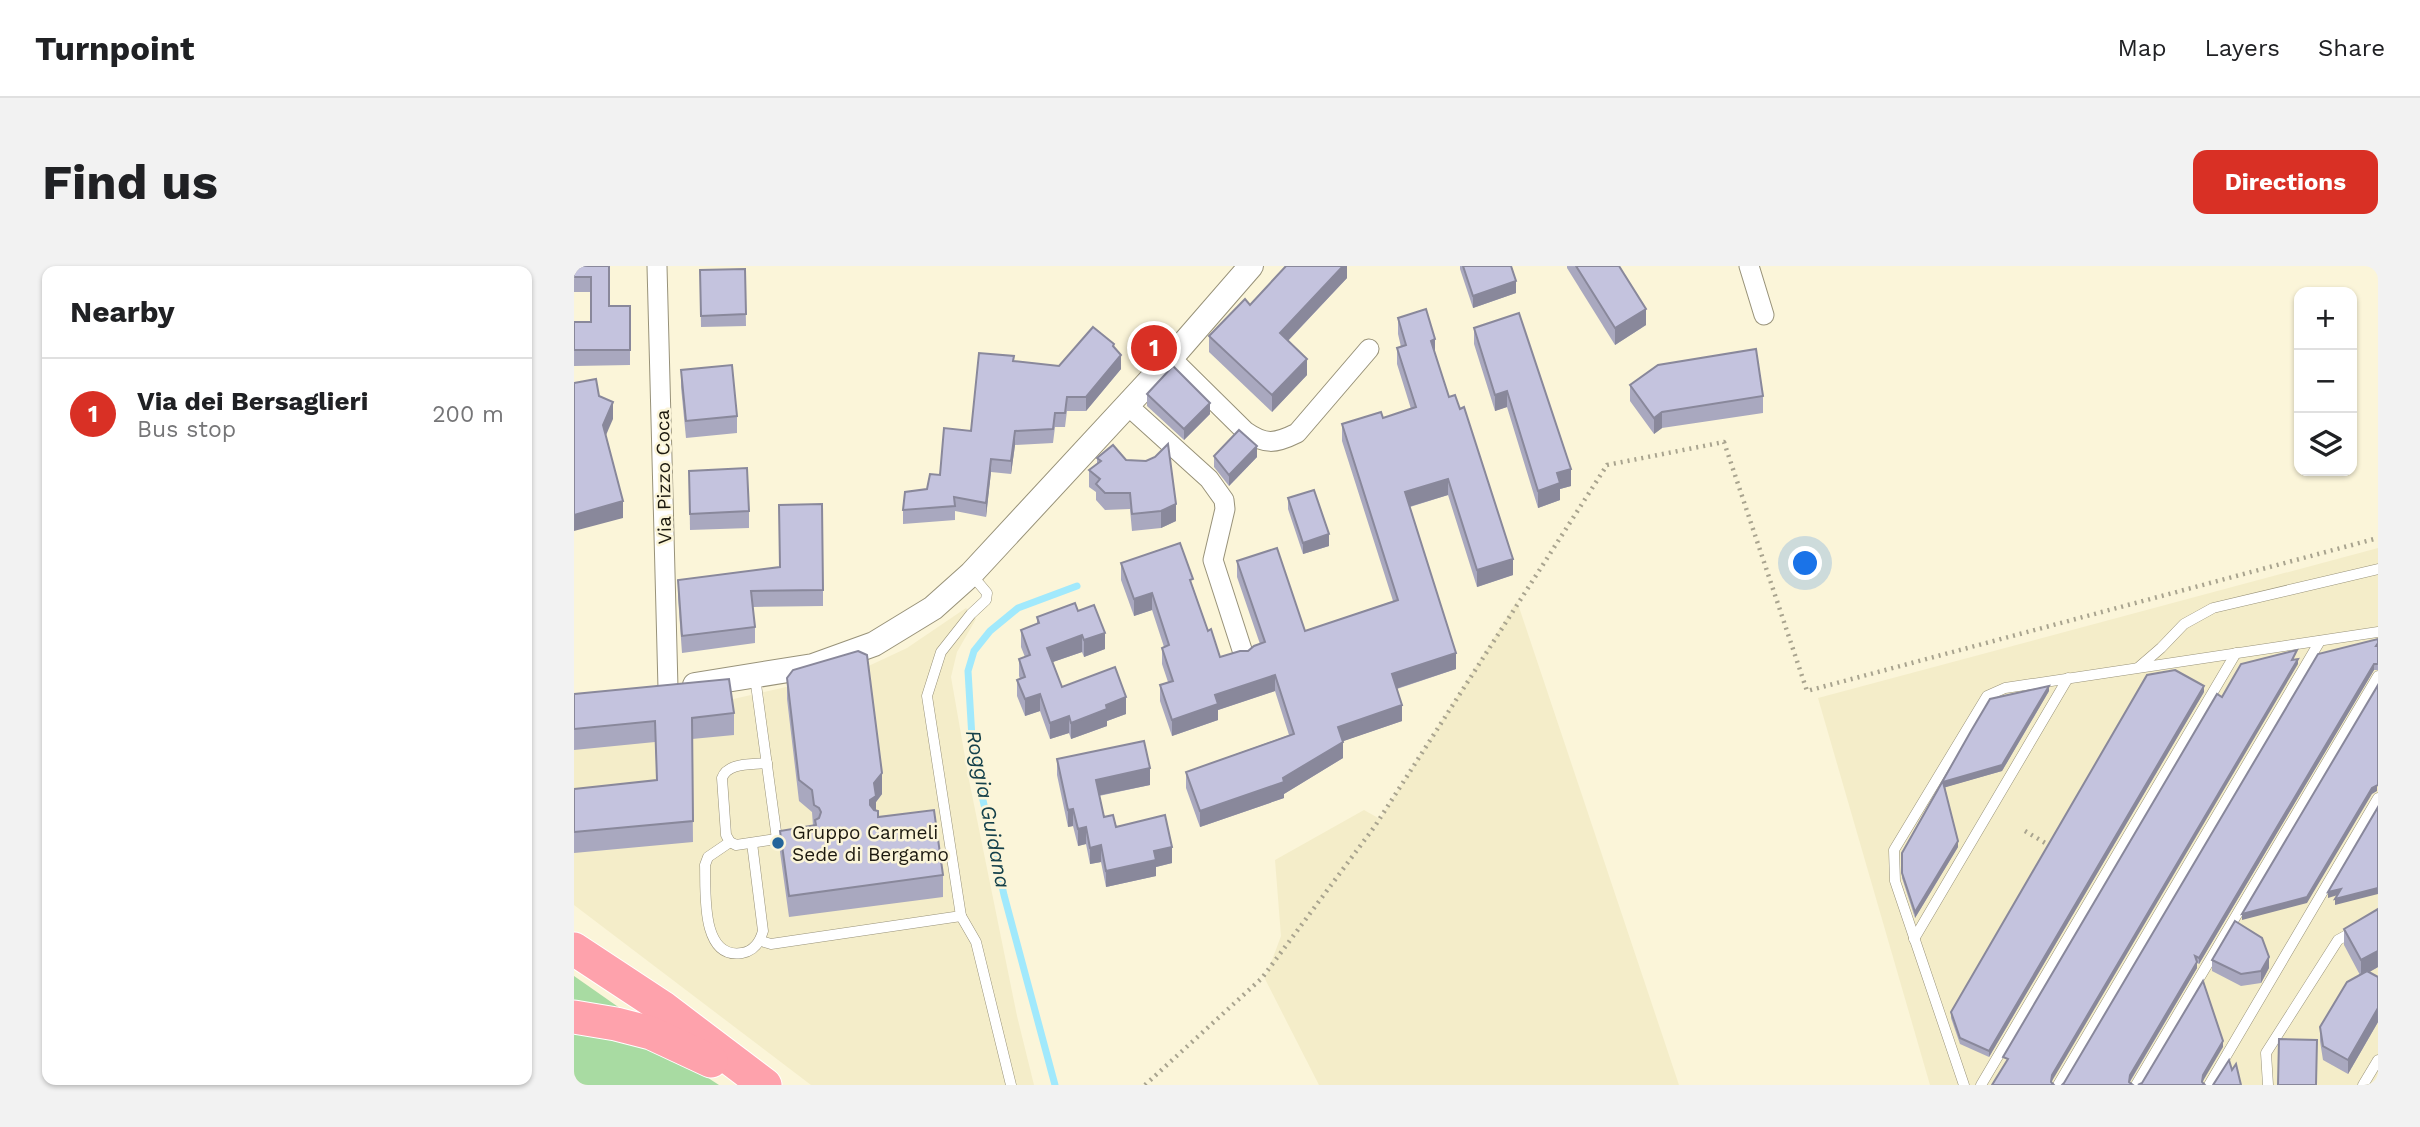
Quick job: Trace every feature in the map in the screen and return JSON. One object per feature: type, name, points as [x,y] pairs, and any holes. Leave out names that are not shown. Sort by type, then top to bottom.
[{"type":"highway","points":[[574,933],[662,1007],[765,1085]]},
{"type":"highway","points":[[574,949],[662,1007]]},
{"type":"highway","points":[[574,1017],[651,1033],[765,1085]]},
{"type":"street","name":"Via Pizzo Coca","points":[[657,266],[668,688]]},
{"type":"street","points":[[641,691],[755,677],[813,666],[874,644],[933,608],[971,574],[1171,358],[1251,266]]},
{"type":"street","points":[[1749,266],[1764,315]]},
{"type":"street","points":[[1171,358],[1245,431],[1258,441],[1268,442],[1281,441],[1297,433],[1369,349]]},
{"type":"street","points":[[1126,404],[1209,479],[1224,500],[1225,509],[1213,560],[1244,656]]},
{"type":"lane","points":[[2137,668],[2184,624],[2213,608],[2378,569]]},
{"type":"lane","points":[[971,574],[987,593],[986,600],[971,614],[941,652],[927,696],[961,916],[976,942],[1011,1085]]},
{"type":"lane","points":[[1965,1085],[1895,881],[1894,850],[1987,695],[2005,688],[2378,632]]},
{"type":"lane","points":[[2058,1085],[2320,641]]},
{"type":"lane","points":[[1981,1085],[2236,653]]},
{"type":"lane","points":[[2136,1085],[2378,676]]},
{"type":"lane","points":[[755,677],[777,839]]},
{"type":"lane","points":[[1914,939],[2068,678]]},
{"type":"lane","points":[[766,763],[729,767],[724,771],[722,778],[726,835],[730,842],[736,845],[802,835]]},
{"type":"lane","points":[[2210,1085],[2378,798]]},
{"type":"lane","points":[[932,817],[946,816]]},
{"type":"lane","points":[[730,842],[708,857],[705,864],[709,929],[714,941],[732,953],[744,953],[754,948],[761,941],[763,931],[752,843]]},
{"type":"lane","points":[[761,941],[771,944],[961,916]]},
{"type":"lane","points":[[2268,1085],[2266,1053],[2338,940],[2378,918]]},
{"type":"lane","points":[[2363,1085],[2378,1060]]},
{"type":"path","points":[[1145,1085],[1262,978],[1376,826],[1607,465],[1724,442],[1807,691],[2378,538]]},
{"type":"path","points":[[2025,831],[2058,851]]},
{"type":"shaded area","points":[[2378,548],[2378,1085],[1930,1085],[1818,698]]},
{"type":"shaded area","points":[[1517,601],[1679,1085],[1319,1085],[1265,979],[1281,936],[1275,860],[1364,810],[1380,819]]},
{"type":"shaded area","name":"Gruppo Carmeli Sede di Bergamo","points":[[966,608],[976,619],[957,652],[951,677],[1017,1016],[1034,1085],[811,1085],[574,905],[574,716],[729,700],[860,670],[907,648]]},
{"type":"green space","points":[[574,976],[624,1011],[574,1009]]},
{"type":"green space","points":[[574,1027],[640,1038],[719,1085],[574,1085]]},
{"type":"building","points":[[574,266],[609,266],[609,306],[630,306],[630,350],[574,350],[574,322],[591,322],[591,277],[574,277]]},
{"type":"building","points":[[1286,266],[1343,266],[1280,333],[1307,359],[1272,395],[1209,336],[1245,299],[1250,305]]},
{"type":"building","points":[[1463,266],[1511,266],[1516,281],[1473,296]]},
{"type":"building","points":[[1576,266],[1619,266],[1646,309],[1615,328]]},
{"type":"building","points":[[745,269],[746,314],[701,316],[700,270]]},
{"type":"building","points":[[1426,309],[1435,339],[1431,341],[1449,397],[1455,395],[1460,409],[1464,407],[1513,559],[1477,570],[1448,479],[1405,492],[1456,653],[1392,674],[1402,705],[1338,727],[1343,742],[1283,778],[1284,782],[1200,811],[1186,772],[1294,734],[1275,675],[1215,695],[1218,704],[1172,720],[1160,685],[1173,681],[1162,648],[1169,645],[1152,593],[1134,599],[1121,563],[1180,543],[1193,579],[1190,580],[1220,657],[1248,651],[1265,642],[1237,561],[1277,548],[1305,631],[1398,600],[1342,424],[1381,412],[1383,418],[1416,407],[1397,348],[1406,345],[1398,318]]},
{"type":"building","points":[[1519,313],[1571,469],[1557,473],[1560,483],[1538,491],[1507,391],[1495,395],[1474,328]]},
{"type":"building","points":[[1093,327],[1114,344],[1121,355],[1086,397],[1067,397],[1065,413],[1055,413],[1053,429],[1015,431],[1011,461],[991,459],[986,503],[954,497],[955,506],[903,510],[905,492],[927,489],[930,474],[940,475],[944,428],[971,431],[979,353],[1014,356],[1013,361],[1059,366]]},
{"type":"building","points":[[1756,349],[1763,396],[1662,412],[1654,418],[1630,385],[1658,365]]},
{"type":"building","points":[[732,365],[737,416],[686,421],[681,370]]},
{"type":"building","points":[[1173,366],[1210,403],[1184,429],[1147,394]]},
{"type":"building","points":[[596,379],[599,396],[613,402],[603,425],[623,501],[574,515],[574,383]]},
{"type":"building","points":[[1239,430],[1257,446],[1229,475],[1214,456]]},
{"type":"building","points":[[1168,444],[1176,504],[1161,511],[1132,514],[1130,493],[1105,493],[1096,484],[1100,479],[1089,470],[1101,461],[1097,458],[1113,445],[1126,460],[1146,461],[1155,457]]},
{"type":"building","points":[[747,468],[749,511],[690,514],[689,471]]},
{"type":"building","points":[[1314,490],[1329,534],[1303,543],[1288,498]]},
{"type":"building","points":[[822,504],[823,590],[751,591],[755,627],[682,636],[678,580],[780,567],[779,505]]},
{"type":"building","points":[[1075,603],[1078,611],[1094,605],[1105,633],[1084,640],[1082,635],[1047,648],[1062,687],[1115,667],[1126,697],[1106,705],[1107,709],[1071,723],[1069,716],[1050,723],[1040,694],[1025,699],[1017,680],[1025,677],[1019,659],[1030,655],[1021,630],[1039,623],[1037,617]]},
{"type":"building","points":[[2378,639],[2378,664],[2374,664],[2199,958],[2195,956],[2197,962],[2130,1075],[2129,1082],[2133,1085],[2062,1085],[2318,654]]},
{"type":"building","points":[[2297,650],[2292,660],[2298,659],[2052,1075],[2051,1082],[2054,1085],[1992,1085],[2008,1059],[2003,1057],[2217,694],[2222,697],[2241,664]]},
{"type":"building","points":[[858,651],[867,655],[882,773],[874,783],[876,796],[870,800],[870,805],[878,811],[878,817],[934,810],[943,875],[789,896],[780,831],[816,825],[815,820],[821,812],[814,805],[812,790],[799,780],[787,678],[793,670]]},
{"type":"building","points":[[2175,670],[2204,686],[1989,1051],[1960,1038],[1951,1012],[2147,675]]},
{"type":"building","points":[[729,679],[734,713],[692,718],[693,821],[574,832],[574,789],[657,780],[655,721],[574,729],[574,694]]},
{"type":"building","points":[[2378,685],[2378,785],[2372,788],[2307,897],[2242,914]]},
{"type":"building","points":[[2049,686],[2002,765],[1943,782],[1958,841],[1915,912],[1902,873],[1902,853],[1971,731],[1990,699]]},
{"type":"building","points":[[1144,741],[1150,768],[1096,780],[1104,817],[1113,815],[1116,827],[1165,815],[1172,847],[1154,851],[1156,860],[1106,871],[1101,845],[1090,848],[1086,827],[1078,829],[1073,809],[1068,810],[1057,759]]},
{"type":"building","points":[[2378,807],[2378,888],[2335,899],[2341,889],[2328,892]]},
{"type":"building","points":[[2378,909],[2378,951],[2361,960],[2344,929]]},
{"type":"building","points":[[2235,921],[2262,938],[2269,957],[2261,971],[2241,974],[2212,960]]},
{"type":"building","points":[[2367,971],[2378,977],[2378,1008],[2348,1060],[2323,1046],[2320,1027],[2347,982]]},
{"type":"building","points":[[2203,981],[2223,1041],[2203,1075],[2202,1082],[2205,1085],[2138,1085],[2142,1083]]},
{"type":"building","points":[[2279,1039],[2317,1040],[2316,1085],[2278,1085]]},
{"type":"building","points":[[2229,1060],[2232,1070],[2236,1064],[2241,1085],[2213,1085]]},
{"type":"waterway","name":"Roggia Guidana","points":[[1055,1085],[1004,895],[973,755],[968,671],[974,651],[990,631],[1018,608],[1077,586]]},
{"type":"place","name":"Via dei Bersaglieri","points":[[1154,348]]},
{"type":"place","name":"Gruppo Carmeli Sede di Bergamo","points":[[778,843]]}]
